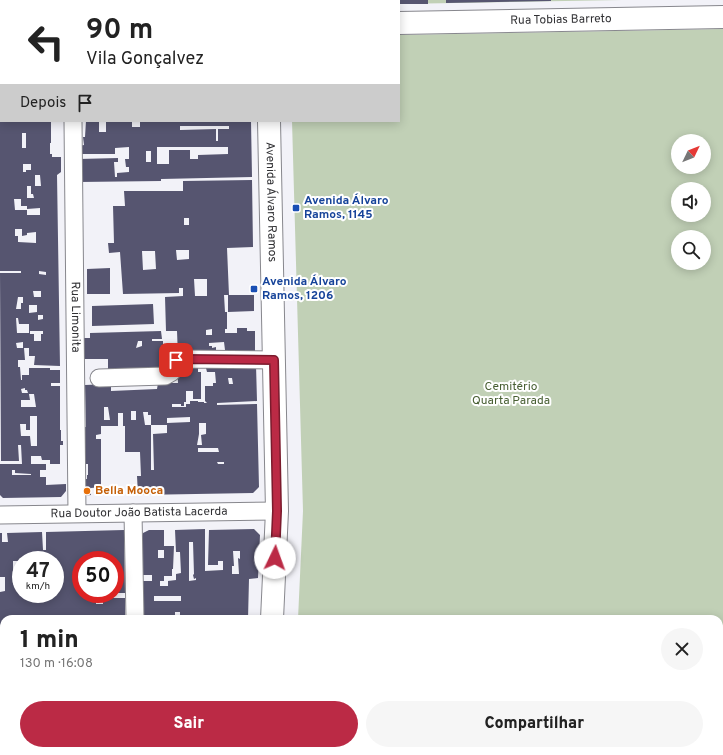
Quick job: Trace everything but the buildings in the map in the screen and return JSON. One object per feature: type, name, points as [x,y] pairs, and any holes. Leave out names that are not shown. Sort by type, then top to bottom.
[{"type":"main road","name":"Rua Tobias Barreto","points":[[400,23],[723,17]]},
{"type":"main road","name":"Avenida Álvaro Ramos","points":[[269,122],[277,511],[272,615]]},
{"type":"street","name":"Rua Limonita","points":[[73,122],[77,513]]},
{"type":"street","points":[[99,378],[165,376],[172,372],[176,360],[182,359],[274,360]]},
{"type":"street","name":"Rua Doutor João Batista Lacerda","points":[[0,515],[277,511]]},
{"type":"street","points":[[133,513],[134,615]]},
{"type":"green space","points":[[400,0],[622,0],[400,4]]},
{"type":"green space","name":"Cemitério Quarta Parada","points":[[723,29],[723,615],[298,615],[303,511],[292,122],[400,122],[400,35]]},
{"type":"place","name":"Avenida Álvaro Ramos, 1145","points":[[296,208]]},
{"type":"place","name":"Avenida Álvaro Ramos, 1206","points":[[254,289]]},
{"type":"place","name":"Bella Mooca","points":[[87,491]]},
{"type":"route","points":[[176,360],[274,360],[277,511],[275,558]]}]
